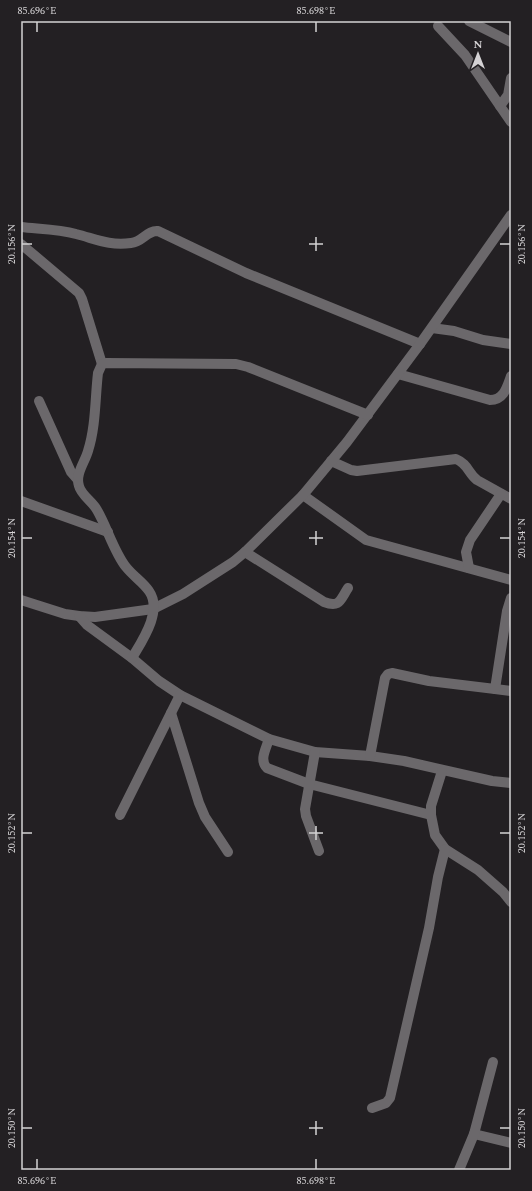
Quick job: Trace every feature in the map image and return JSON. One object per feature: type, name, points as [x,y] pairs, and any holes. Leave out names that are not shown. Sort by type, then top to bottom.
[{"type":"street","points":[[469,21],[511,42]]},
{"type":"street","points":[[438,26],[465,55],[511,122]]},
{"type":"street","points":[[500,106],[508,94],[511,78]]},
{"type":"street","points":[[21,600],[65,614],[79,616],[95,617],[153,609],[183,594],[233,562],[303,495],[332,461],[432,328],[511,215]]},
{"type":"street","points":[[21,227],[71,233],[96,240],[122,244],[137,242],[150,232],[158,230],[246,273],[420,344]]},
{"type":"street","points":[[21,244],[79,293],[102,364],[98,373],[92,437],[78,480]]},
{"type":"street","points":[[432,328],[483,340],[511,344]]},
{"type":"street","points":[[102,364],[236,364],[248,367],[368,415]]},
{"type":"street","points":[[398,374],[490,400],[495,400],[504,394],[511,376]]},
{"type":"street","points":[[39,401],[71,472],[78,480],[80,490],[96,507],[126,566],[149,590],[153,598],[153,609],[149,629],[132,658]]},
{"type":"street","points":[[332,461],[351,470],[357,471],[456,459],[466,465],[477,480],[511,499]]},
{"type":"street","points":[[469,568],[466,552],[470,540],[501,494]]},
{"type":"street","points":[[303,495],[366,540],[511,580]]},
{"type":"street","points":[[21,501],[108,532]]},
{"type":"street","points":[[245,552],[324,602],[330,604],[339,603],[348,588]]},
{"type":"street","points":[[495,689],[511,598]]},
{"type":"street","points":[[79,616],[87,625],[180,695],[269,739],[315,752],[370,756],[404,761],[442,771],[492,781],[511,783]]},
{"type":"street","points":[[370,756],[385,678],[388,674],[392,673],[429,681],[511,691]]},
{"type":"street","points":[[120,815],[180,695]]},
{"type":"street","points":[[172,713],[199,803],[205,817],[228,852]]},
{"type":"street","points":[[269,739],[263,759],[267,768],[309,784],[431,815]]},
{"type":"street","points":[[315,752],[306,800],[306,816],[319,851]]},
{"type":"street","points":[[442,771],[431,806],[431,815],[435,835],[445,849],[482,874],[503,892],[511,902]]},
{"type":"street","points":[[372,1108],[386,1103],[390,1098],[429,928],[438,877],[445,849]]},
{"type":"street","points":[[459,1170],[474,1134],[493,1062]]},
{"type":"street","points":[[474,1134],[511,1143]]}]
